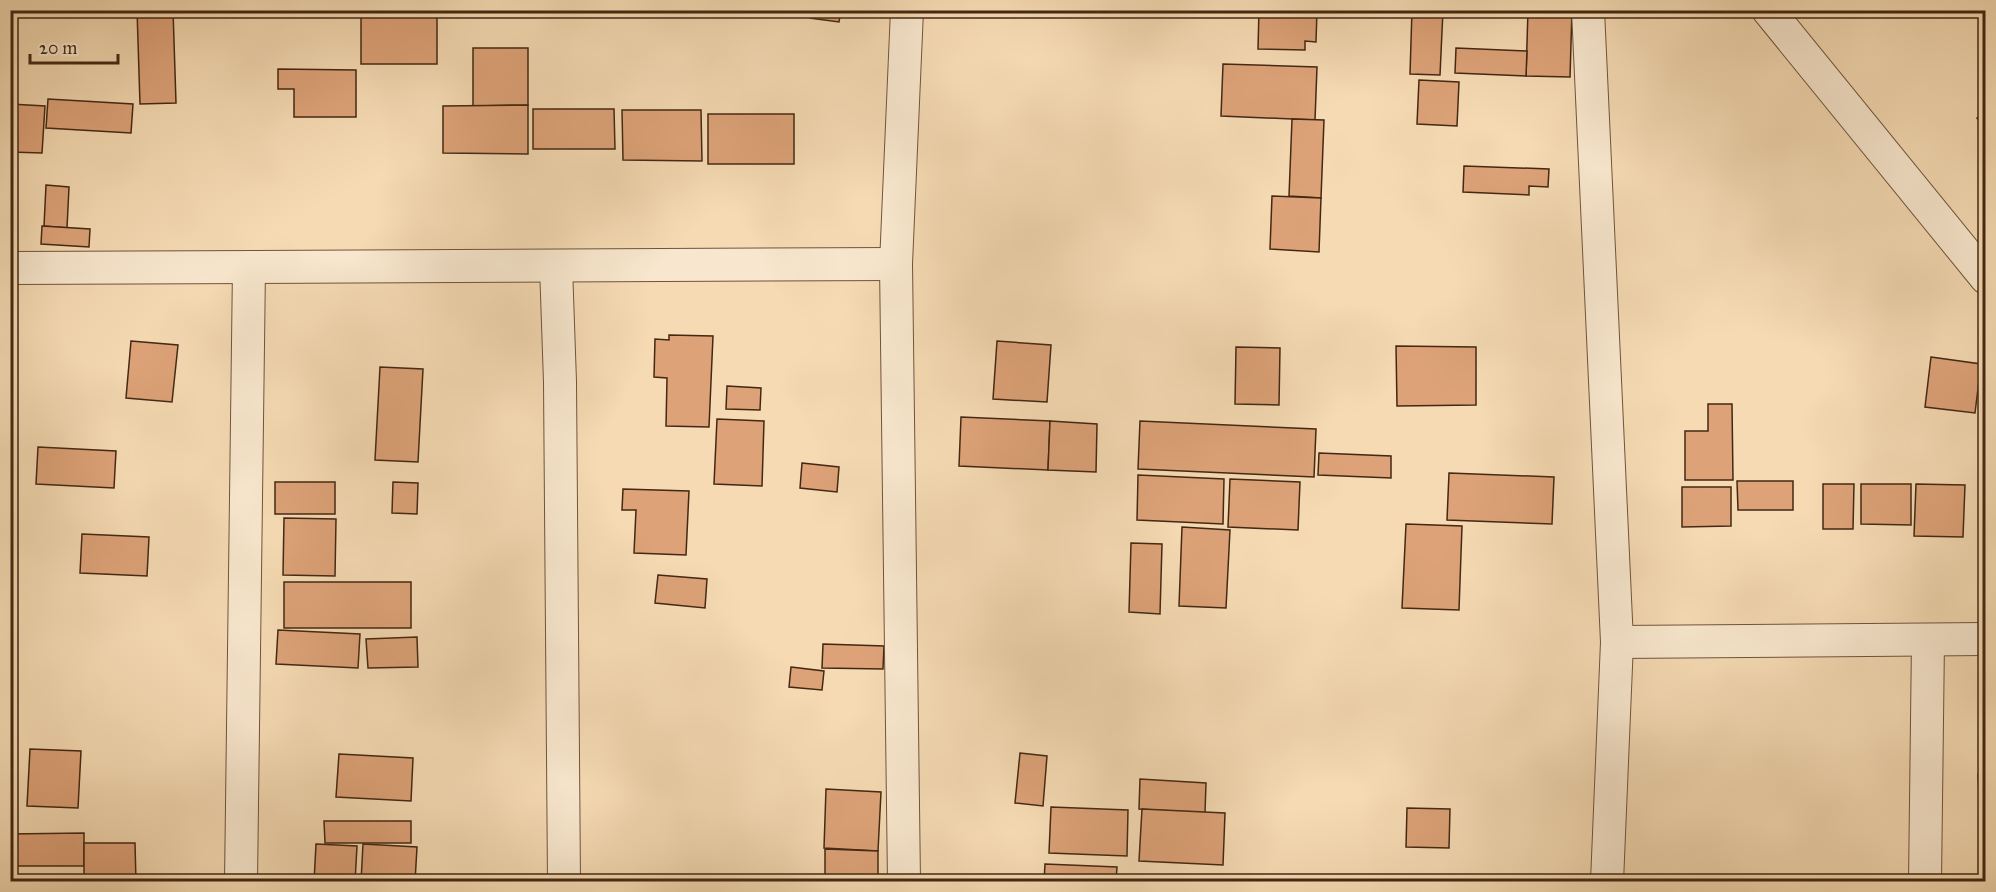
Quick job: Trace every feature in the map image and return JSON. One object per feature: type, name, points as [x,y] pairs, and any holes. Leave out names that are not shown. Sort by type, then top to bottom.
[{"type":"street","points":[[904,882],[896,264],[907,10]]},
{"type":"street","points":[[1588,10],[1617,642],[1607,882]]},
{"type":"street","points":[[1768,10],[1986,278]]},
{"type":"street","points":[[10,268],[896,264]]},
{"type":"street","points":[[556,266],[560,382],[564,882]]},
{"type":"street","points":[[241,882],[249,267]]},
{"type":"street","points":[[1617,642],[1986,639]]},
{"type":"street","points":[[1925,882],[1928,640]]},
{"type":"building","points":[[137,10],[173,10],[176,103],[140,104]]},
{"type":"building","points":[[811,10],[841,10],[839,22],[810,18]]},
{"type":"building","points":[[1259,10],[1317,10],[1316,42],[1305,41],[1305,50],[1258,49]]},
{"type":"building","points":[[1412,10],[1443,10],[1440,75],[1410,74]]},
{"type":"building","points":[[1528,10],[1572,10],[1570,77],[1526,76]]},
{"type":"building","points":[[361,17],[437,17],[437,64],[361,64]]},
{"type":"building","points":[[473,48],[528,48],[528,105],[473,106]]},
{"type":"building","points":[[1456,48],[1527,51],[1526,76],[1455,73]]},
{"type":"building","points":[[1223,64],[1317,67],[1315,120],[1221,116]]},
{"type":"building","points":[[278,69],[356,70],[356,117],[294,117],[294,89],[278,89]]},
{"type":"building","points":[[1419,80],[1459,82],[1457,126],[1417,124]]},
{"type":"building","points":[[48,99],[133,104],[131,133],[46,128]]},
{"type":"building","points":[[10,104],[45,106],[42,153],[10,152]]},
{"type":"building","points":[[528,105],[528,154],[443,153],[443,106]]},
{"type":"building","points":[[533,109],[614,109],[615,149],[533,149]]},
{"type":"building","points":[[622,110],[701,110],[702,161],[623,160]]},
{"type":"building","points":[[1986,111],[1986,129],[1977,118]]},
{"type":"building","points":[[708,114],[794,114],[794,164],[708,164]]},
{"type":"building","points":[[1292,119],[1324,120],[1321,198],[1289,196]]},
{"type":"building","points":[[1464,166],[1549,169],[1548,187],[1529,186],[1529,195],[1463,192]]},
{"type":"building","points":[[46,185],[69,187],[67,228],[44,226]]},
{"type":"building","points":[[1272,196],[1321,198],[1319,252],[1270,249]]},
{"type":"building","points":[[42,226],[90,229],[89,247],[41,244]]},
{"type":"building","points":[[669,335],[713,336],[709,427],[666,426],[667,378],[654,377],[655,339],[669,340]]},
{"type":"building","points":[[131,341],[178,345],[172,402],[126,398]]},
{"type":"building","points":[[997,341],[1051,345],[1047,402],[993,399]]},
{"type":"building","points":[[1396,346],[1476,347],[1476,405],[1397,406]]},
{"type":"building","points":[[1236,347],[1280,348],[1279,405],[1235,404]]},
{"type":"building","points":[[1931,357],[1981,364],[1975,413],[1925,407]]},
{"type":"building","points":[[380,367],[423,369],[418,462],[375,460]]},
{"type":"building","points":[[727,386],[761,388],[760,410],[726,409]]},
{"type":"building","points":[[1708,404],[1732,404],[1733,480],[1685,480],[1685,431],[1708,431]]},
{"type":"building","points":[[961,417],[1050,421],[1048,470],[959,466]]},
{"type":"building","points":[[717,419],[764,421],[762,486],[714,484]]},
{"type":"building","points":[[1050,421],[1097,424],[1096,472],[1048,470]]},
{"type":"building","points":[[1140,421],[1316,429],[1314,477],[1138,469]]},
{"type":"building","points":[[38,447],[116,451],[114,488],[36,484]]},
{"type":"building","points":[[1319,453],[1391,456],[1391,478],[1318,475]]},
{"type":"building","points":[[802,463],[839,467],[837,492],[800,488]]},
{"type":"building","points":[[1449,473],[1554,477],[1552,524],[1447,520]]},
{"type":"building","points":[[1138,475],[1224,479],[1223,524],[1137,520]]},
{"type":"building","points":[[1230,479],[1300,482],[1298,530],[1228,527]]},
{"type":"building","points":[[1737,481],[1793,481],[1793,510],[1738,510]]},
{"type":"building","points":[[275,482],[335,482],[335,514],[275,514]]},
{"type":"building","points":[[393,482],[418,483],[417,514],[392,513]]},
{"type":"building","points":[[1823,484],[1854,484],[1853,529],[1823,529]]},
{"type":"building","points":[[1861,484],[1911,484],[1911,525],[1861,524]]},
{"type":"building","points":[[1916,484],[1965,485],[1963,537],[1914,536]]},
{"type":"building","points":[[1682,487],[1731,487],[1731,526],[1682,527]]},
{"type":"building","points":[[623,489],[689,491],[686,555],[634,553],[636,510],[622,510]]},
{"type":"building","points":[[284,518],[336,519],[335,576],[283,575]]},
{"type":"building","points":[[1406,524],[1462,526],[1459,610],[1402,608]]},
{"type":"building","points":[[1182,527],[1230,530],[1226,608],[1179,606]]},
{"type":"building","points":[[82,534],[149,537],[147,576],[80,573]]},
{"type":"building","points":[[1131,543],[1162,544],[1160,614],[1129,612]]},
{"type":"building","points":[[658,575],[707,579],[705,608],[655,603]]},
{"type":"building","points":[[284,582],[411,582],[411,628],[284,628]]},
{"type":"building","points":[[278,630],[360,634],[358,668],[276,664]]},
{"type":"building","points":[[417,637],[418,667],[368,668],[366,639]]},
{"type":"building","points":[[823,644],[884,646],[883,669],[822,668]]},
{"type":"building","points":[[791,667],[824,671],[822,690],[789,687]]},
{"type":"building","points":[[30,749],[81,751],[78,808],[27,806]]},
{"type":"building","points":[[1020,753],[1047,756],[1043,806],[1015,803]]},
{"type":"building","points":[[339,754],[413,758],[411,801],[336,797]]},
{"type":"building","points":[[1978,774],[1986,774],[1986,792],[1979,792]]},
{"type":"building","points":[[1140,779],[1206,783],[1205,813],[1139,809]]},
{"type":"building","points":[[826,789],[881,792],[878,851],[824,848]]},
{"type":"building","points":[[1051,807],[1128,810],[1127,856],[1049,853]]},
{"type":"building","points":[[1407,808],[1450,809],[1449,848],[1406,847]]},
{"type":"building","points":[[1142,809],[1225,813],[1223,865],[1139,861]]},
{"type":"building","points":[[1982,817],[1986,817],[1986,857],[1982,857]]},
{"type":"building","points":[[324,821],[411,821],[411,843],[325,843]]},
{"type":"building","points":[[84,833],[84,866],[10,866],[10,834]]},
{"type":"building","points":[[84,843],[135,843],[136,882],[84,882]]},
{"type":"building","points":[[316,844],[357,846],[355,882],[314,882]]},
{"type":"building","points":[[363,844],[417,847],[415,882],[361,882]]},
{"type":"building","points":[[825,849],[878,851],[878,882],[825,882]]},
{"type":"building","points":[[1045,864],[1117,867],[1116,882],[1044,882]]},
{"type":"building","points":[[1130,875],[1186,879],[1186,882],[1130,882]]},
{"type":"building","points":[[1201,876],[1229,878],[1229,882],[1201,882]]}]
